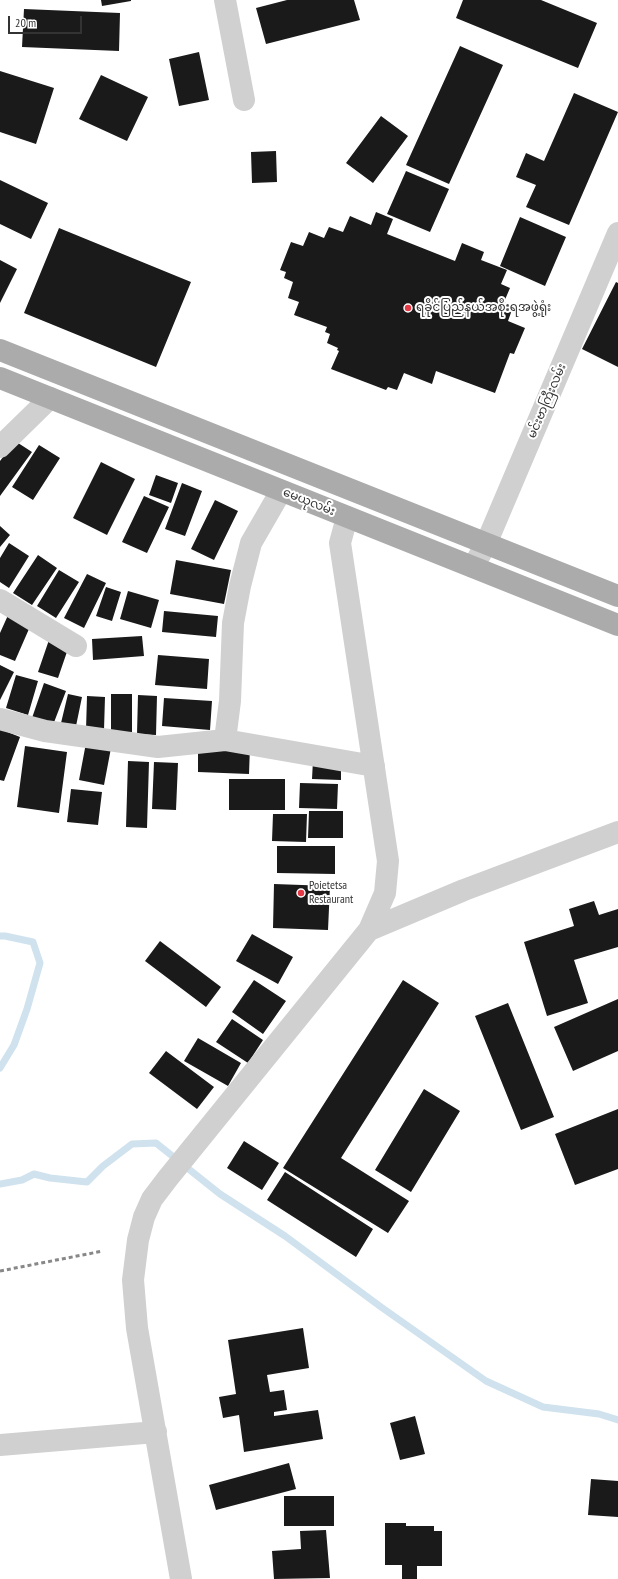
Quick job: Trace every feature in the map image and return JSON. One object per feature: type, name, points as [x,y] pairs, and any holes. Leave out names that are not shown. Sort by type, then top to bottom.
[{"type":"main road","points":[[0,350],[618,596]]},
{"type":"main road","name":"မေယုလမ်း","points":[[0,378],[618,625]]},
{"type":"street","points":[[226,0],[244,100]]},
{"type":"street","name":"မင်းဗာကြီးလမ်း","points":[[473,567],[486,544],[618,233]]},
{"type":"street","points":[[0,447],[50,398]]},
{"type":"street","points":[[225,740],[230,701],[233,623],[240,586],[251,543],[281,491]]},
{"type":"street","points":[[181,1579],[138,1328],[133,1280],[138,1240],[144,1217],[152,1199],[168,1178],[369,930],[385,892],[388,861],[340,543],[347,517]]},
{"type":"street","points":[[0,600],[76,646]]},
{"type":"street","points":[[0,719],[46,731],[158,747],[225,740],[374,766]]},
{"type":"street","points":[[369,930],[464,890],[618,832]]},
{"type":"street","points":[[0,1445],[156,1432]]},
{"type":"building","points":[[101,0],[131,0],[131,1],[102,6]]},
{"type":"building","points":[[287,0],[354,0],[360,20],[266,44],[256,8]]},
{"type":"building","points":[[463,0],[541,0],[597,23],[578,68],[456,18]]},
{"type":"building","points":[[24,9],[120,13],[119,51],[22,47]]},
{"type":"building","points":[[460,46],[503,65],[449,184],[406,165]]},
{"type":"building","points":[[199,52],[209,100],[179,106],[169,59]]},
{"type":"building","points":[[0,71],[54,88],[36,144],[0,132]]},
{"type":"building","points":[[101,75],[148,97],[127,141],[79,119]]},
{"type":"building","points":[[574,93],[618,112],[569,225],[526,207],[536,185],[516,177],[526,153],[544,161]]},
{"type":"building","points":[[381,116],[408,136],[373,183],[346,163]]},
{"type":"building","points":[[276,151],[277,182],[252,183],[251,152]]},
{"type":"building","points":[[406,171],[449,189],[430,232],[387,214]]},
{"type":"building","points":[[0,180],[48,203],[31,239],[0,224]]},
{"type":"building","points":[[376,212],[393,219],[387,234],[455,261],[462,243],[484,252],[481,260],[507,270],[501,284],[510,288],[504,302],[513,307],[508,321],[525,328],[514,354],[510,353],[495,393],[436,371],[432,384],[404,373],[397,390],[388,387],[386,390],[331,369],[339,351],[337,350],[338,348],[327,343],[330,334],[325,332],[327,327],[294,315],[299,302],[288,298],[293,282],[284,278],[286,272],[280,270],[291,242],[303,246],[309,232],[324,238],[329,227],[343,232],[350,216],[371,225]]},
{"type":"building","points":[[520,217],[566,237],[545,286],[500,266]]},
{"type":"building","points":[[59,228],[191,282],[156,367],[24,313]]},
{"type":"building","points":[[0,260],[17,269],[0,303]]},
{"type":"building","points":[[616,282],[618,283],[618,367],[582,349]]},
{"type":"building","points":[[15,441],[32,452],[0,496],[0,461]]},
{"type":"building","points":[[39,445],[60,458],[33,500],[12,487]]},
{"type":"building","points":[[101,462],[135,479],[107,535],[73,518]]},
{"type":"building","points":[[156,475],[178,483],[171,503],[149,495]]},
{"type":"building","points":[[182,483],[202,491],[185,536],[165,529]]},
{"type":"building","points":[[144,496],[169,507],[147,553],[122,542]]},
{"type":"building","points":[[215,500],[238,511],[214,560],[191,549]]},
{"type":"building","points":[[0,526],[10,535],[0,547]]},
{"type":"building","points":[[9,543],[29,556],[9,588],[0,582],[0,558]]},
{"type":"building","points":[[38,555],[57,568],[32,605],[13,593]]},
{"type":"building","points":[[176,560],[231,570],[224,604],[170,594]]},
{"type":"building","points":[[59,570],[79,582],[56,618],[37,606]]},
{"type":"building","points":[[87,574],[106,583],[84,628],[64,618]]},
{"type":"building","points":[[106,587],[121,592],[112,621],[96,616]]},
{"type":"building","points":[[128,591],[159,600],[151,628],[120,619]]},
{"type":"building","points":[[164,611],[218,616],[216,637],[162,632]]},
{"type":"building","points":[[9,613],[32,622],[15,661],[0,655],[0,633]]},
{"type":"building","points":[[142,636],[144,656],[93,660],[92,639]]},
{"type":"building","points":[[50,637],[70,643],[58,678],[38,672]]},
{"type":"building","points":[[158,655],[209,659],[207,689],[155,685]]},
{"type":"building","points":[[0,665],[14,672],[0,700]]},
{"type":"building","points":[[16,675],[38,681],[28,715],[6,708]]},
{"type":"building","points":[[44,683],[66,691],[53,725],[32,718]]},
{"type":"building","points":[[68,694],[82,697],[76,726],[61,723]]},
{"type":"building","points":[[111,694],[132,694],[132,732],[111,732]]},
{"type":"building","points":[[138,695],[157,696],[156,735],[137,734]]},
{"type":"building","points":[[87,696],[105,697],[104,730],[86,730]]},
{"type":"building","points":[[164,698],[212,701],[210,730],[162,726]]},
{"type":"building","points":[[0,729],[20,737],[4,781],[0,780]]},
{"type":"building","points":[[86,743],[111,748],[104,785],[79,780]]},
{"type":"building","points":[[198,745],[250,746],[249,774],[198,772]]},
{"type":"building","points":[[25,746],[67,752],[59,813],[17,807]]},
{"type":"building","points":[[313,760],[341,761],[341,780],[312,779]]},
{"type":"building","points":[[128,761],[149,762],[147,828],[126,827]]},
{"type":"building","points":[[154,762],[178,763],[176,810],[152,809]]},
{"type":"building","points":[[229,779],[285,779],[285,810],[229,810]]},
{"type":"building","points":[[300,783],[338,784],[337,809],[299,808]]},
{"type":"building","points":[[71,789],[102,792],[98,825],[67,822]]},
{"type":"building","points":[[309,811],[343,811],[343,838],[308,838]]},
{"type":"building","points":[[273,814],[307,814],[306,842],[272,841]]},
{"type":"building","points":[[277,846],[335,846],[335,874],[277,873]]},
{"type":"building","points":[[274,884],[330,886],[328,930],[273,928]]},
{"type":"building","points":[[594,901],[599,915],[618,909],[618,947],[574,960],[588,1003],[547,1016],[524,942],[574,926],[569,909]]},
{"type":"building","points":[[252,934],[293,957],[278,984],[236,961]]},
{"type":"building","points":[[160,941],[221,987],[206,1007],[145,961]]},
{"type":"building","points":[[254,980],[286,1001],[263,1034],[232,1012]]},
{"type":"building","points":[[403,980],[439,1003],[341,1158],[409,1201],[388,1233],[283,1168]]},
{"type":"building","points":[[618,999],[618,1051],[573,1071],[554,1027]]},
{"type":"building","points":[[508,1003],[554,1117],[521,1130],[475,1016]]},
{"type":"building","points":[[232,1019],[263,1040],[248,1063],[216,1042]]},
{"type":"building","points":[[198,1038],[241,1063],[228,1086],[184,1061]]},
{"type":"building","points":[[166,1051],[214,1087],[197,1109],[149,1073]]},
{"type":"building","points":[[424,1089],[460,1111],[411,1192],[375,1170]]},
{"type":"building","points":[[618,1109],[618,1169],[575,1185],[555,1134]]},
{"type":"building","points":[[244,1141],[279,1163],[262,1190],[227,1168]]},
{"type":"building","points":[[285,1172],[373,1229],[356,1257],[267,1200]]},
{"type":"building","points":[[303,1328],[309,1368],[267,1375],[270,1392],[284,1390],[287,1410],[274,1412],[274,1416],[318,1410],[323,1439],[244,1452],[239,1415],[223,1418],[219,1397],[236,1394],[228,1340]]},
{"type":"building","points":[[415,1416],[425,1454],[400,1460],[390,1423]]},
{"type":"building","points":[[289,1463],[296,1489],[216,1510],[209,1485]]},
{"type":"building","points":[[591,1479],[618,1481],[618,1517],[588,1515]]},
{"type":"building","points":[[284,1496],[334,1496],[334,1526],[284,1526]]},
{"type":"building","points":[[385,1523],[406,1523],[406,1526],[434,1526],[434,1531],[442,1531],[442,1566],[417,1566],[417,1579],[402,1579],[402,1565],[385,1565]]},
{"type":"building","points":[[326,1530],[330,1578],[274,1579],[272,1551],[301,1549],[300,1531]]},
{"type":"waterway","points":[[0,936],[33,942],[40,963],[27,1009],[14,1045],[0,1068]]},
{"type":"waterway","points":[[0,1184],[22,1180],[34,1174],[50,1178],[87,1182],[103,1166],[132,1144],[156,1143],[220,1194],[285,1236],[381,1307],[486,1381],[543,1407],[599,1414],[618,1420]]},
{"type":"railway","points":[[0,1271],[103,1251]]},
{"type":"place","name":"ရခိုင်ပြည်နယ်အစိုးရအဖွဲ့ရုံး","points":[[408,308]]},
{"type":"place","name":"Poietetsa Restaurant","points":[[301,893]]}]
